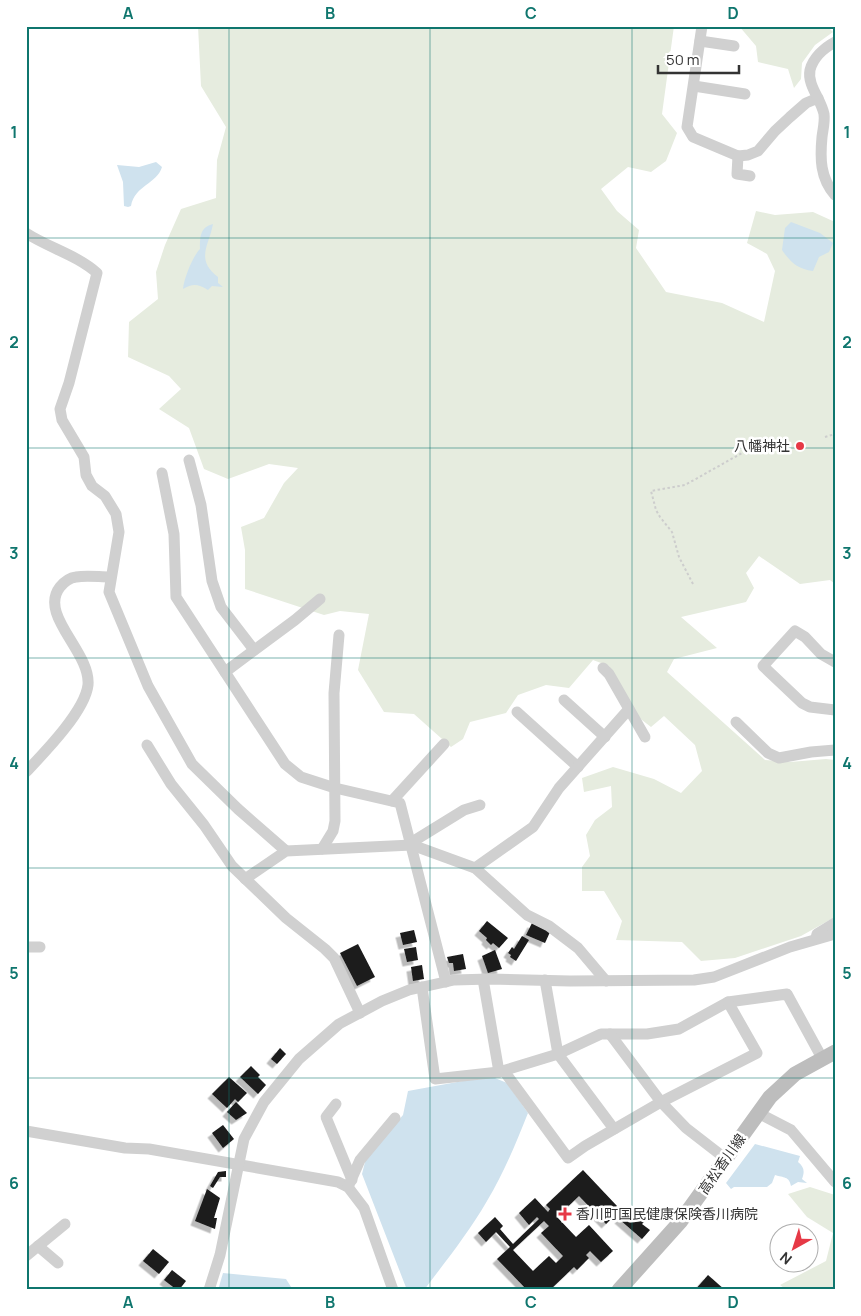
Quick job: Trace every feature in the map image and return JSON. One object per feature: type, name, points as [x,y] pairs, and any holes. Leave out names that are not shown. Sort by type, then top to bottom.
[{"type":"main road","name":"高松香川線","points":[[619,1290],[680,1222],[758,1113],[780,1086],[794,1074],[828,1055]]},
{"type":"street","points":[[702,26],[687,127],[692,137],[738,156],[758,151],[790,117],[806,103],[818,98]]},
{"type":"street","points":[[700,41],[734,46]]},
{"type":"street","points":[[835,42],[820,54],[810,71],[810,78],[824,113],[821,161],[823,176],[829,189],[835,195]]},
{"type":"street","points":[[694,86],[746,94]]},
{"type":"street","points":[[738,156],[737,174],[750,176]]},
{"type":"street","points":[[26,233],[38,241],[86,262],[98,273],[69,383],[60,409],[62,420],[84,457],[86,475],[92,486],[105,496],[116,514],[119,532],[109,592],[148,686],[192,764],[238,809],[286,851]]},
{"type":"street","points":[[189,460],[201,505],[212,581],[221,607],[254,650]]},
{"type":"street","points":[[162,473],[174,534],[176,598],[284,764],[301,777],[335,788],[400,803],[446,982]]},
{"type":"street","points":[[26,772],[70,720],[85,697],[88,683],[86,666],[56,613],[54,601],[58,590],[65,581],[74,577],[110,577]]},
{"type":"street","points":[[225,672],[320,599]]},
{"type":"street","points":[[835,662],[821,654],[805,637],[795,631],[763,666],[802,703],[810,707],[835,710]]},
{"type":"street","points":[[322,849],[333,831],[335,821],[334,693],[339,635]]},
{"type":"street","points":[[602,668],[609,674],[645,737]]},
{"type":"street","points":[[564,700],[604,737]]},
{"type":"street","points":[[475,868],[533,827],[559,788],[629,709]]},
{"type":"street","points":[[517,712],[578,767]]},
{"type":"street","points":[[736,722],[768,753],[779,758],[835,750]]},
{"type":"street","points":[[147,744],[171,784],[204,825],[232,866],[286,918],[334,958],[360,1013]]},
{"type":"street","points":[[392,801],[444,744]]},
{"type":"street","points":[[412,845],[417,839],[464,810],[480,805]]},
{"type":"street","points":[[245,879],[286,851],[412,845],[475,868],[527,915],[550,926],[578,948],[606,981]]},
{"type":"street","points":[[815,940],[817,934],[835,923]]},
{"type":"street","points":[[209,1290],[220,1255],[244,1139],[264,1102],[299,1059],[339,1024],[382,1001],[422,987],[446,982],[483,979],[694,980],[714,977],[790,947],[835,934]]},
{"type":"street","points":[[26,947],[40,947]]},
{"type":"street","points":[[483,979],[501,1072],[568,1158],[584,1146],[661,1102],[757,1053],[728,1002]]},
{"type":"street","points":[[545,980],[558,1054],[614,1129]]},
{"type":"street","points":[[422,987],[435,1079],[501,1072],[558,1054],[601,1034],[647,1034],[679,1028],[728,1002],[787,994],[828,1055]]},
{"type":"street","points":[[610,1034],[661,1102],[686,1128],[726,1159]]},
{"type":"street","points":[[336,1104],[326,1117],[350,1183],[364,1208],[393,1290]]},
{"type":"street","points":[[758,1113],[791,1130],[835,1182]]},
{"type":"street","points":[[350,1183],[360,1160],[395,1118]]},
{"type":"street","points":[[26,1131],[125,1148],[149,1149],[350,1183]]},
{"type":"street","points":[[26,1256],[64,1224]]},
{"type":"street","points":[[38,1246],[58,1263]]},
{"type":"path","points":[[825,437],[835,434]]},
{"type":"path","points":[[693,584],[679,557],[672,532],[656,510],[651,492],[686,485],[742,453]]},
{"type":"shaded area","points":[[198,26],[674,26],[662,114],[677,133],[666,161],[651,172],[628,167],[601,189],[617,211],[639,230],[636,248],[666,292],[722,303],[764,322],[775,271],[767,254],[747,243],[756,211],[775,215],[813,212],[835,222],[835,584],[830,580],[800,584],[759,556],[746,573],[754,588],[746,602],[681,617],[717,648],[674,659],[667,672],[765,760],[790,762],[835,760],[835,917],[801,936],[735,958],[701,961],[682,942],[616,940],[622,921],[604,891],[582,891],[582,867],[590,856],[586,835],[595,820],[612,807],[611,786],[584,792],[582,778],[613,767],[654,779],[681,793],[702,771],[695,745],[664,716],[651,727],[633,713],[609,666],[593,660],[569,688],[546,685],[518,695],[506,713],[470,722],[463,739],[451,747],[414,714],[384,712],[358,670],[369,614],[340,611],[324,615],[245,589],[245,550],[241,527],[264,518],[284,483],[298,468],[269,464],[228,479],[204,469],[189,428],[159,409],[181,389],[169,376],[128,357],[129,322],[158,299],[156,272],[165,245],[181,209],[216,198],[217,160],[226,127],[201,86]]},
{"type":"shaded area","points":[[739,26],[827,26],[833,32],[815,45],[802,63],[801,79],[794,88],[788,69],[758,62],[756,46]]},
{"type":"shaded area","points":[[810,1187],[835,1195],[835,1290],[787,1290],[780,1285],[801,1274],[818,1274],[818,1265],[826,1261],[833,1233],[807,1217],[788,1194]]},
{"type":"water","points":[[156,162],[162,167],[159,173],[137,193],[131,206],[124,206],[123,182],[117,165],[139,167]]},
{"type":"water","points":[[791,222],[820,233],[833,243],[829,252],[819,257],[813,271],[795,265],[782,250],[785,228]]},
{"type":"water","points":[[213,224],[205,258],[211,270],[218,277],[218,283],[223,287],[212,286],[208,290],[198,285],[193,285],[183,289],[189,268],[200,249],[203,230],[205,227]]},
{"type":"water","points":[[490,1076],[507,1083],[528,1113],[499,1180],[473,1224],[424,1290],[407,1290],[362,1174],[366,1158],[403,1115],[408,1091]]},
{"type":"water","points":[[755,1144],[800,1156],[798,1162],[803,1169],[802,1179],[807,1183],[798,1182],[791,1186],[787,1179],[775,1175],[772,1183],[767,1187],[734,1187],[731,1189],[726,1183]]},
{"type":"water","points":[[223,1273],[286,1279],[293,1290],[218,1290]]},
{"type":"building","points":[[487,921],[508,938],[499,948],[493,943],[491,945],[486,940],[487,938],[479,931]]},
{"type":"building","points":[[532,923],[550,932],[545,943],[526,935]]},
{"type":"building","points":[[414,930],[417,942],[403,945],[400,933]]},
{"type":"building","points":[[522,936],[529,940],[516,961],[508,953],[512,947],[514,949]]},
{"type":"building","points":[[358,944],[375,977],[357,986],[340,953]]},
{"type":"building","points":[[416,947],[418,960],[407,962],[404,949]]},
{"type":"building","points":[[495,950],[502,969],[488,973],[482,956]]},
{"type":"building","points":[[463,954],[466,969],[454,971],[453,963],[449,963],[447,957]]},
{"type":"building","points":[[422,965],[424,979],[413,981],[411,967]]},
{"type":"building","points":[[280,1048],[286,1054],[277,1064],[271,1059]]},
{"type":"building","points":[[251,1066],[266,1085],[258,1094],[240,1077]]},
{"type":"building","points":[[229,1077],[247,1093],[238,1102],[235,1099],[227,1108],[212,1094]]},
{"type":"building","points":[[236,1102],[247,1113],[236,1120],[227,1112]]},
{"type":"building","points":[[223,1125],[234,1139],[223,1148],[212,1133]]},
{"type":"building","points":[[583,1170],[617,1206],[612,1211],[616,1214],[606,1224],[579,1196],[557,1217],[576,1237],[589,1225],[613,1251],[601,1262],[590,1251],[586,1255],[589,1258],[577,1270],[574,1267],[550,1290],[527,1290],[497,1259],[510,1247],[496,1232],[486,1242],[478,1233],[495,1217],[503,1226],[500,1229],[513,1244],[539,1219],[537,1217],[529,1225],[519,1213],[535,1198],[548,1212],[550,1209],[546,1205]],"holes":[[[544,1221],[549,1226],[541,1233],[563,1256],[556,1263],[549,1256],[533,1271],[513,1250]]]},
{"type":"building","points":[[226,1171],[226,1177],[220,1177],[213,1188],[210,1186],[218,1172]]},
{"type":"building","points":[[207,1189],[220,1198],[214,1218],[217,1218],[215,1229],[195,1221]]},
{"type":"building","points":[[630,1206],[646,1220],[642,1224],[650,1230],[642,1239],[619,1219]]},
{"type":"building","points":[[153,1249],[169,1262],[159,1274],[143,1261]]},
{"type":"building","points":[[172,1270],[186,1281],[179,1290],[164,1280]]},
{"type":"building","points":[[708,1275],[725,1290],[695,1290]]},
{"type":"place","name":"八幡神社","points":[[800,446]]},
{"type":"place","name":"香川町国民健康保険香川病院","points":[[565,1214]]}]
